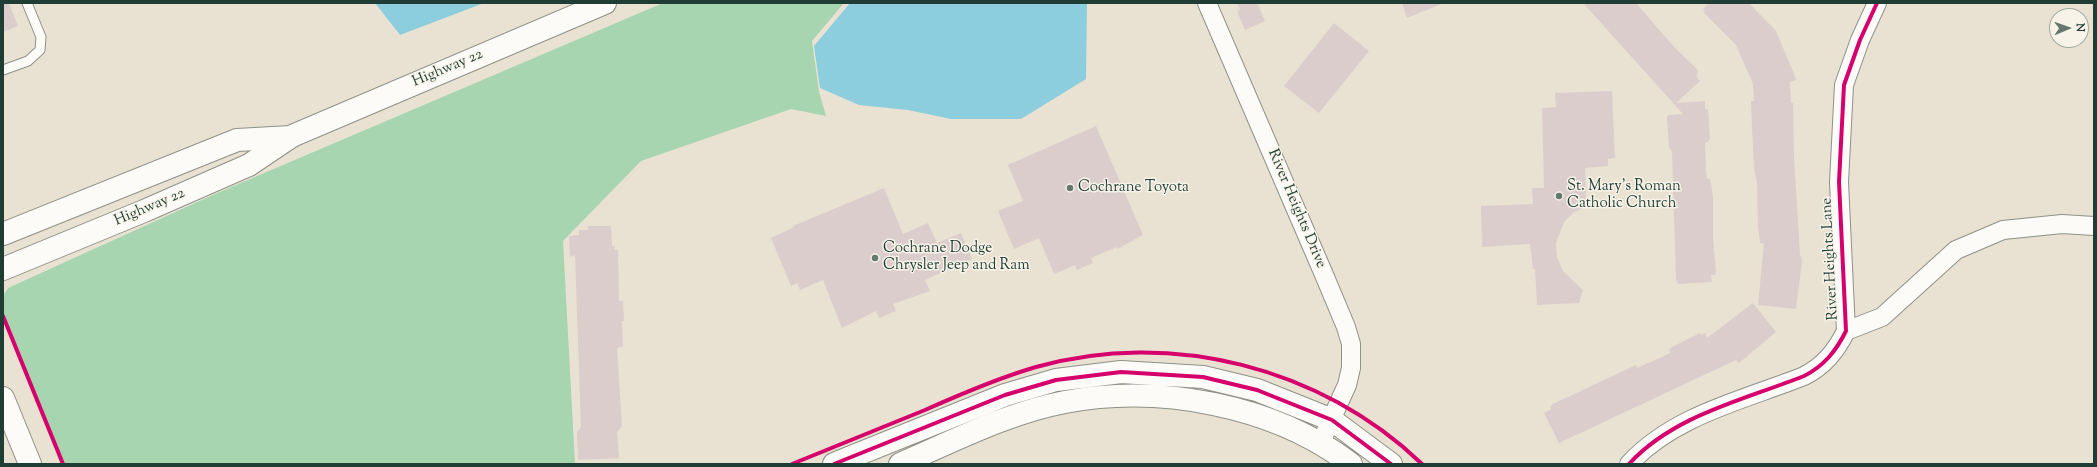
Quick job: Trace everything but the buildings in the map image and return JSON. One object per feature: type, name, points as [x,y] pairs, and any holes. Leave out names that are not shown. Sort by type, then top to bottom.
[{"type":"street","name":"Highway 22","points":[[3,269],[144,211],[249,165],[292,136],[605,3]]},
{"type":"street","name":"River Heights Drive","points":[[1207,3],[1346,326],[1351,344],[1351,368],[1347,385],[1320,444]]},
{"type":"street","name":"River Heights Lane","points":[[1629,464],[1658,439],[1684,422],[1804,376],[1820,368],[1840,344],[1846,331],[1839,182],[1844,85],[1860,40],[1877,3]]},
{"type":"street","name":"Highway 22","points":[[3,234],[237,140],[292,136]]},
{"type":"street","points":[[1846,331],[1882,317],[1956,250],[1965,246],[2003,230],[2062,224],[2094,226]]},
{"type":"street","points":[[834,464],[1005,395],[1056,380],[1122,372],[1203,377],[1257,390],[1332,420],[1391,464]]},
{"type":"street","points":[[1056,380],[1064,402]]},
{"type":"street","points":[[900,464],[1008,418],[1064,402],[1109,396],[1192,400],[1255,415],[1320,444],[1350,464]]},
{"type":"street","points":[[3,398],[30,464]]},
{"type":"lane","points":[[3,70],[28,61],[40,50],[41,37],[27,3]]},
{"type":"green space","points":[[663,3],[844,3],[812,41],[819,92],[826,116],[791,109],[641,161],[563,241],[575,464],[64,464],[3,311],[3,296],[8,288],[215,194]]},
{"type":"water","points":[[375,3],[484,3],[400,35]]},
{"type":"water","points":[[850,3],[1087,3],[1086,79],[1021,119],[951,119],[908,110],[859,105],[820,88],[814,46]]},
{"type":"cycle path","points":[[1629,464],[1647,447],[1688,421],[1734,401],[1804,376],[1818,368],[1834,351],[1846,331],[1839,182],[1844,85],[1860,40],[1877,3]]},
{"type":"cycle path","points":[[3,316],[63,464]]},
{"type":"cycle path","points":[[792,464],[1022,371],[1087,356],[1139,352],[1191,355],[1242,365],[1291,381],[1338,403],[1382,430],[1422,464]]},
{"type":"cycle path","points":[[834,464],[1005,395],[1056,380],[1121,372],[1203,377],[1257,390],[1332,420],[1391,464]]},
{"type":"place","name":"Cochrane Toyota","points":[[1070,188]]},
{"type":"place","name":"St. Mary's Roman Catholic Church","points":[[1559,196]]},
{"type":"place","name":"Cochrane Dodge Chrysler Jeep and Ram","points":[[875,258]]}]
